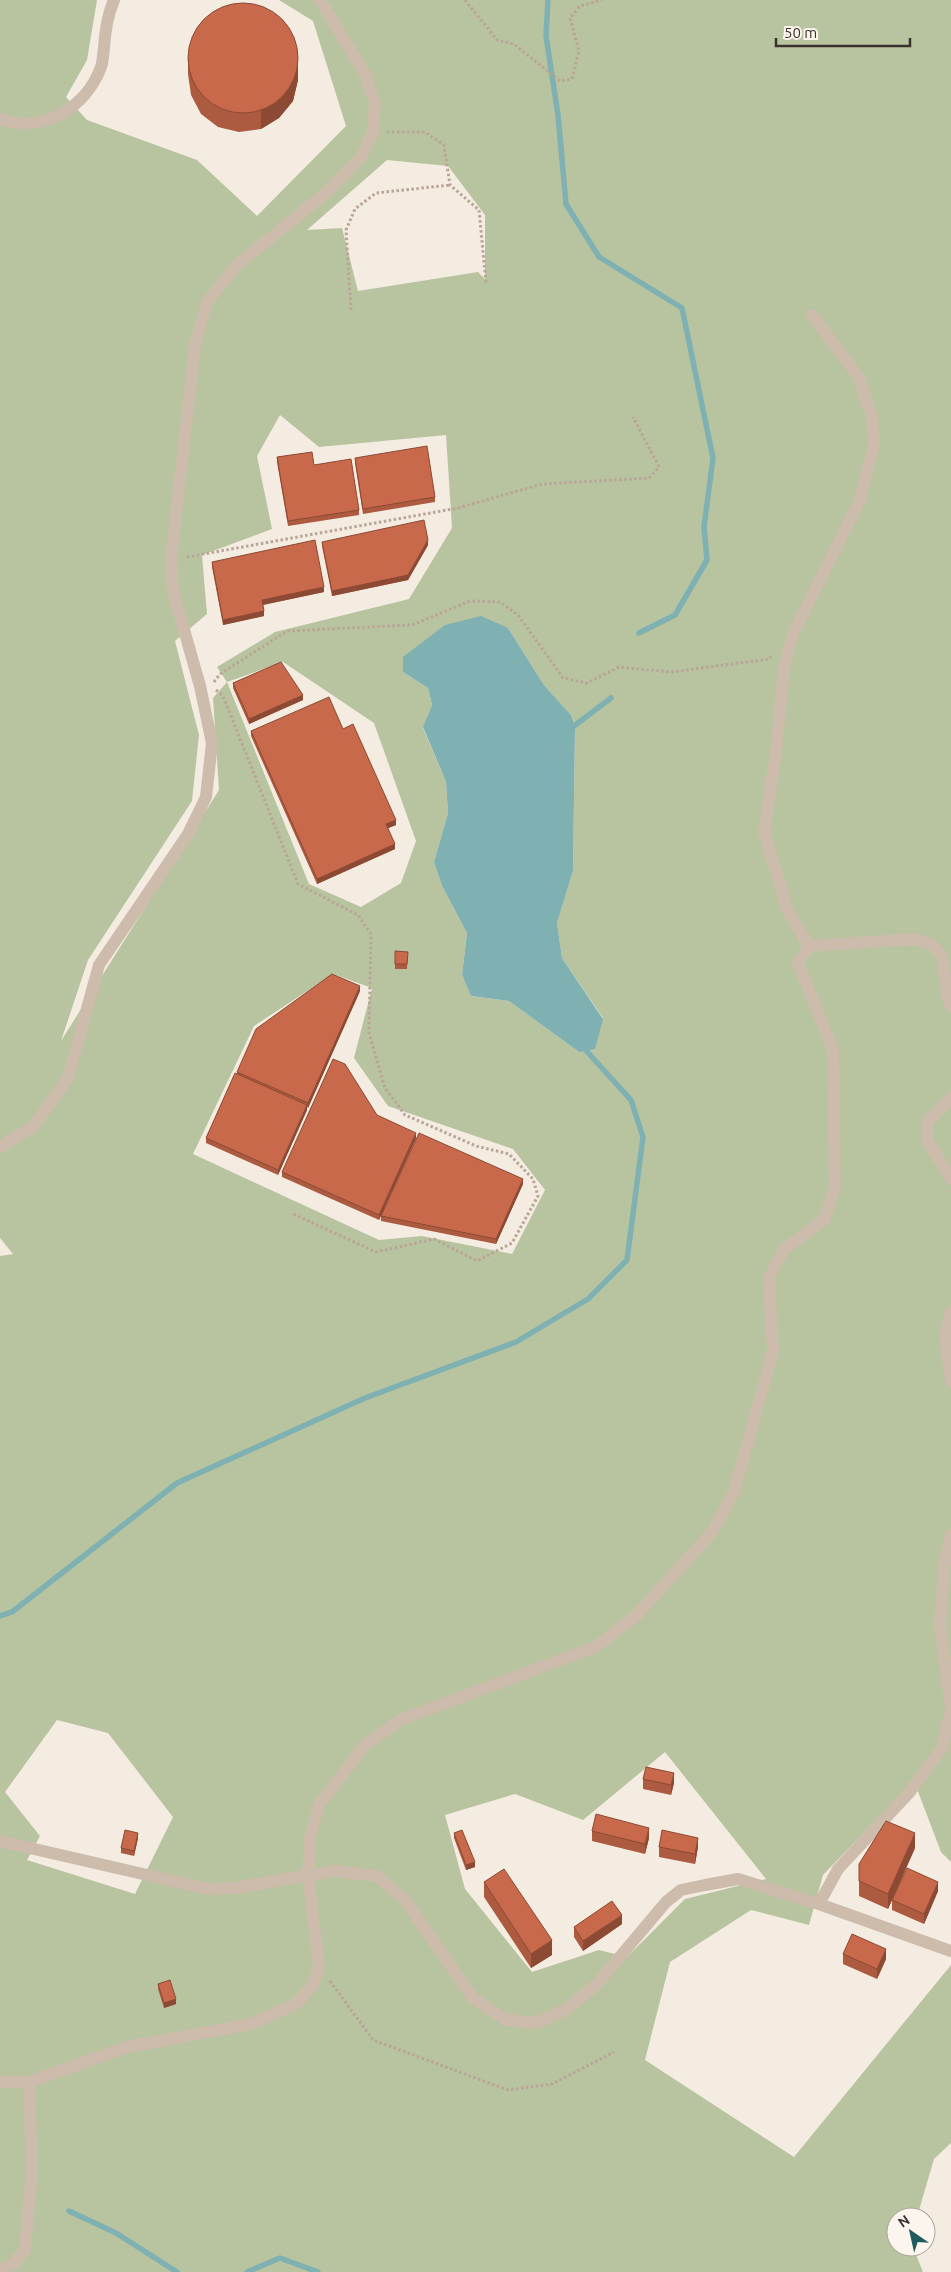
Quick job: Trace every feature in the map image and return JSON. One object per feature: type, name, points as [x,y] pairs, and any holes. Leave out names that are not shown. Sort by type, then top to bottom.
[{"type":"street","points":[[0,119],[10,122],[40,123],[64,114],[86,94],[102,66],[107,16],[114,0]]},
{"type":"street","points":[[0,1147],[33,1127],[68,1078],[99,965],[188,834],[206,797],[212,743],[200,686],[173,592],[171,560],[195,345],[207,302],[237,265],[327,192],[361,157],[373,132],[375,104],[365,74],[320,0]]},
{"type":"street","points":[[809,946],[788,911],[764,832],[776,753],[784,667],[793,634],[859,502],[874,446],[872,416],[858,376],[812,315]]},
{"type":"street","points":[[809,946],[914,939],[932,944],[942,956],[948,999],[951,1006]]},
{"type":"street","points":[[0,2082],[29,2082],[127,2047],[251,2024],[297,2003],[313,1986],[319,1966],[308,1876],[310,1837],[319,1806],[364,1746],[400,1720],[595,1648],[636,1616],[713,1531],[734,1492],[773,1351],[769,1278],[784,1249],[824,1220],[835,1188],[833,1050],[798,963],[809,946]]},
{"type":"street","points":[[951,1098],[926,1122],[927,1140],[951,1179]]},
{"type":"street","points":[[951,1312],[945,1335],[951,1381]]},
{"type":"street","points":[[819,1904],[838,1869],[910,1792],[942,1748],[951,1709],[940,1625],[944,1567],[951,1535]]},
{"type":"street","points":[[0,1841],[208,1889],[235,1888],[334,1871],[378,1876],[405,1900],[473,1998],[506,2020],[536,2023],[566,2008],[597,1984],[666,1902],[681,1890],[738,1879],[819,1904],[951,1951]]},
{"type":"street","points":[[0,2270],[13,2264],[25,2250],[32,2169],[29,2082]]},
{"type":"path","points":[[465,0],[497,40],[514,44],[560,81],[572,79],[579,52],[570,18],[580,6],[602,0]]},
{"type":"path","points":[[373,132],[425,132],[444,144],[450,185],[479,210],[486,283]]},
{"type":"path","points":[[351,310],[346,230],[355,209],[376,193],[450,185]]},
{"type":"path","points":[[171,560],[458,508],[542,484],[649,478],[659,467],[633,417]]},
{"type":"path","points":[[291,1213],[376,1252],[434,1239],[476,1261],[512,1243],[538,1196],[533,1179],[509,1154],[476,1146],[405,1114],[385,1088],[369,1032],[371,934],[358,915],[298,884],[223,696],[212,686],[220,674],[287,632],[412,625],[470,601],[500,602],[518,615],[562,678],[587,683],[619,667],[671,672],[769,659],[775,653]]},
{"type":"path","points":[[319,1966],[373,2040],[508,2090],[552,2084],[614,2052]]},
{"type":"green space","points":[[0,0],[97,0],[87,60],[66,97],[87,120],[197,160],[257,216],[346,126],[313,21],[279,0],[951,0],[951,1862],[941,1852],[914,1781],[823,1875],[809,1925],[751,1910],[670,1962],[645,2060],[794,2157],[951,1965],[951,2143],[934,2159],[920,2207],[886,2207],[886,2257],[917,2257],[923,2272],[0,2272],[0,1256],[13,1254],[0,1238]],"holes":[[[387,160],[448,166],[485,215],[485,279],[478,272],[358,291],[342,228],[307,230]],[[280,415],[319,447],[446,435],[452,528],[409,599],[275,632],[217,667],[227,682],[213,698],[219,790],[61,1041],[88,960],[192,801],[199,735],[175,641],[207,614],[202,555],[272,529],[257,456]],[[508,628],[544,685],[571,715],[575,726],[573,871],[557,923],[562,958],[603,1018],[579,1052],[509,1001],[471,996],[462,975],[467,933],[442,886],[434,862],[448,813],[446,782],[423,728],[432,705],[428,688],[403,672]],[[283,662],[374,723],[416,841],[401,883],[361,907],[309,884],[227,682]],[[333,974],[372,988],[354,1058],[388,1106],[513,1149],[545,1190],[512,1254],[422,1236],[379,1240],[193,1154],[254,1026]],[[57,1720],[108,1733],[173,1817],[135,1894],[27,1860],[40,1836],[5,1792]],[[665,1752],[766,1879],[685,1899],[627,1957],[599,1950],[532,1972],[465,1889],[445,1815],[515,1794],[583,1820]]]},
{"type":"water","points":[[481,616],[508,628],[544,685],[571,715],[575,726],[573,871],[557,923],[562,958],[603,1019],[595,1049],[579,1052],[509,1001],[471,996],[462,975],[467,933],[442,886],[434,862],[448,813],[446,782],[423,727],[432,705],[428,688],[403,672],[403,657],[445,625]]},
{"type":"building","points":[[243,3],[254,4],[264,8],[282,19],[293,37],[297,47],[297,69],[293,79],[282,97],[264,108],[254,112],[243,113],[232,112],[222,108],[204,97],[193,79],[189,69],[188,58],[189,47],[193,37],[204,19],[222,8],[232,4]]},
{"type":"building","points":[[427,446],[435,497],[363,509],[355,458]]},
{"type":"building","points":[[312,452],[314,465],[351,459],[359,510],[288,521],[277,457]]},
{"type":"building","points":[[424,520],[428,540],[408,575],[332,591],[322,542]]},
{"type":"building","points":[[315,540],[324,587],[262,600],[264,611],[223,620],[212,562]]},
{"type":"building","points":[[281,662],[303,695],[249,719],[233,683]]},
{"type":"building","points":[[329,697],[343,729],[353,724],[396,820],[386,824],[395,844],[317,879],[251,731]]},
{"type":"building","points":[[395,951],[408,952],[407,964],[395,964]]},
{"type":"building","points":[[332,974],[360,986],[308,1103],[237,1072],[256,1029]]},
{"type":"building","points":[[333,1059],[345,1064],[377,1115],[416,1133],[379,1215],[282,1172]]},
{"type":"building","points":[[235,1073],[307,1105],[278,1170],[206,1138]]},
{"type":"building","points":[[419,1133],[523,1179],[496,1239],[381,1216]]},
{"type":"building","points":[[646,1767],[674,1773],[671,1785],[643,1779]]},
{"type":"building","points":[[596,1814],[649,1828],[645,1844],[592,1831]]},
{"type":"building","points":[[886,1821],[915,1833],[888,1894],[859,1881],[859,1864]]},
{"type":"building","points":[[125,1830],[138,1833],[134,1851],[121,1848]]},
{"type":"building","points":[[462,1830],[475,1862],[466,1865],[454,1833]]},
{"type":"building","points":[[662,1830],[698,1838],[695,1854],[659,1847]]},
{"type":"building","points":[[907,1868],[938,1882],[924,1914],[892,1900]]},
{"type":"building","points":[[504,1869],[552,1940],[531,1954],[484,1882]]},
{"type":"building","points":[[612,1901],[622,1915],[583,1941],[574,1927]]},
{"type":"building","points":[[852,1934],[886,1949],[877,1969],[843,1954]]},
{"type":"building","points":[[170,1980],[176,1999],[164,2003],[158,1984]]},
{"type":"waterway","points":[[548,0],[546,36],[558,115],[566,204],[599,257],[682,308],[713,458],[704,527],[707,560],[675,615],[639,633]]},
{"type":"waterway","points":[[570,729],[611,698]]},
{"type":"waterway","points":[[0,1616],[12,1612],[177,1483],[365,1398],[516,1342],[588,1299],[627,1260],[643,1137],[631,1100],[581,1045]]},
{"type":"waterway","points":[[69,2211],[116,2233],[177,2272]]},
{"type":"waterway","points":[[247,2272],[280,2258],[318,2272]]}]
